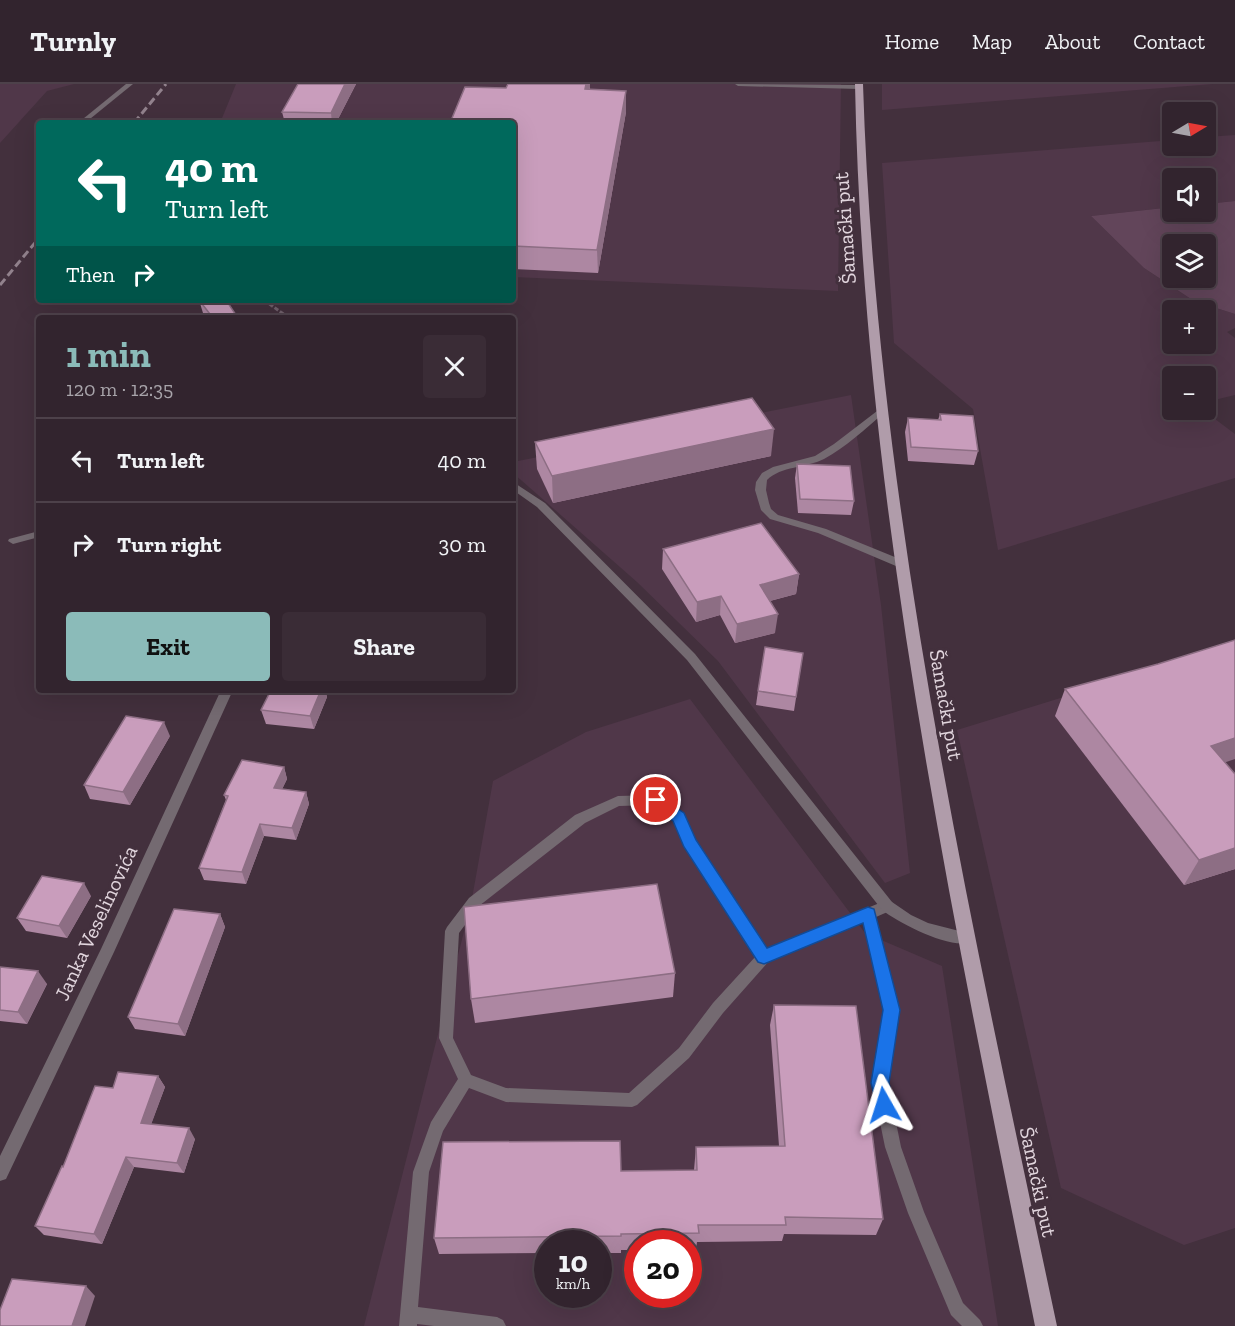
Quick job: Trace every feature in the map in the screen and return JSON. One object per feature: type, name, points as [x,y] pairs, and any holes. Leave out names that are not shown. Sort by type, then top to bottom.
[{"type":"main road","name":"Šamački put","points":[[859,86],[864,213],[881,411],[919,676],[966,939],[1046,1326]]},
{"type":"street","points":[[85,120],[130,84]]},
{"type":"street","points":[[738,84],[859,86]]},
{"type":"street","points":[[881,411],[841,443],[811,461],[770,473],[763,477],[760,483],[766,510],[774,517],[822,531],[903,565]]},
{"type":"street","points":[[516,487],[541,505],[691,657],[887,906],[905,920],[927,930],[966,939]]},
{"type":"street","points":[[13,541],[36,535]]},
{"type":"street","name":"Janka Veselinovića","points":[[0,1173],[107,952],[226,693]]},
{"type":"street","points":[[764,957],[689,843],[679,818],[656,800],[618,801],[580,819],[474,902],[452,931],[446,1038],[466,1080],[506,1095],[632,1100],[684,1053],[718,1008],[764,957],[887,906]]},
{"type":"street","points":[[868,914],[891,1010],[880,1083],[893,1148],[916,1213],[957,1309],[974,1326]]},
{"type":"street","points":[[466,1080],[437,1127],[421,1172],[409,1320],[497,1326]]},
{"type":"path","points":[[268,303],[285,315]]},
{"type":"shaded area","points":[[0,84],[74,84],[47,91],[0,143]]},
{"type":"shaded area","points":[[236,84],[841,84],[838,291],[516,277],[516,120],[221,120]]},
{"type":"shaded area","points":[[882,84],[1213,84],[882,110]]},
{"type":"shaded area","points":[[1235,135],[1235,201],[1216,203],[1216,168],[1162,168],[1162,208],[1091,216],[1144,268],[1162,280],[1162,288],[1174,288],[1192,300],[1162,300],[1162,354],[1216,354],[1216,308],[1235,314],[1235,328],[1227,332],[1235,338],[1235,395],[1216,400],[1216,366],[1162,366],[1162,420],[1216,420],[1235,434],[1235,478],[998,550],[973,409],[894,343],[882,163],[1162,141],[1162,156],[1216,156],[1216,136]]},
{"type":"shaded area","points":[[1235,201],[1235,314],[1216,308],[1216,300],[1192,300],[1174,288],[1216,288],[1216,234],[1162,234],[1162,280],[1144,268],[1091,216],[1162,208],[1162,222],[1216,222],[1216,203]]},
{"type":"shaded area","points":[[851,395],[881,605],[910,873],[885,883],[718,661],[637,582],[516,476],[516,461]]},
{"type":"shaded area","points":[[1235,644],[1235,1228],[1184,1245],[1061,1188],[957,730]]},
{"type":"shaded area","points":[[690,699],[865,933],[942,966],[998,1326],[364,1326],[471,904],[493,781],[586,732]]},
{"type":"building","points":[[298,84],[345,84],[331,113],[282,112]]},
{"type":"building","points":[[508,84],[586,84],[585,89],[626,91],[597,250],[516,246],[516,120],[451,120],[465,87],[506,88]]},
{"type":"building","points":[[201,303],[228,303],[236,315],[211,315]]},
{"type":"building","points":[[752,398],[774,429],[552,476],[535,442]]},
{"type":"building","points":[[940,414],[973,416],[978,451],[911,447],[908,418],[941,420]]},
{"type":"building","points":[[797,464],[850,466],[854,501],[800,499]]},
{"type":"building","points":[[761,523],[799,574],[760,585],[778,614],[737,624],[721,596],[697,602],[663,549]]},
{"type":"building","points":[[1235,640],[1235,738],[1211,746],[1235,774],[1235,848],[1199,860],[1065,689]]},
{"type":"building","points":[[765,647],[803,653],[796,697],[758,691]]},
{"type":"building","points":[[270,693],[320,693],[310,716],[261,710]]},
{"type":"building","points":[[126,716],[164,722],[123,792],[84,785]]},
{"type":"building","points":[[242,760],[284,767],[274,788],[306,792],[292,828],[260,824],[242,872],[199,868],[228,796],[224,795]]},
{"type":"building","points":[[42,876],[84,883],[59,926],[17,918]]},
{"type":"building","points":[[657,884],[675,973],[471,999],[464,907]]},
{"type":"building","points":[[174,909],[220,914],[178,1024],[128,1017]]},
{"type":"building","points":[[0,967],[38,971],[18,1012],[0,1010]]},
{"type":"building","points":[[774,1005],[856,1006],[883,1219],[785,1217],[786,1225],[698,1225],[699,1230],[624,1230],[621,1236],[612,1236],[612,1230],[534,1230],[534,1237],[434,1238],[443,1142],[620,1141],[621,1171],[697,1170],[696,1147],[785,1146]]},
{"type":"building","points":[[118,1072],[158,1076],[141,1123],[189,1128],[177,1163],[126,1157],[94,1234],[35,1226],[63,1167],[95,1086],[113,1088]]},
{"type":"building","points":[[12,1279],[86,1286],[72,1326],[0,1326],[0,1310]]},
{"type":"railway","points":[[136,120],[166,84]]},
{"type":"railway","points":[[0,285],[36,242]]},
{"type":"route","points":[[656,800],[679,818],[689,843],[764,957],[868,914],[891,1010],[880,1083],[884,1105]]}]
